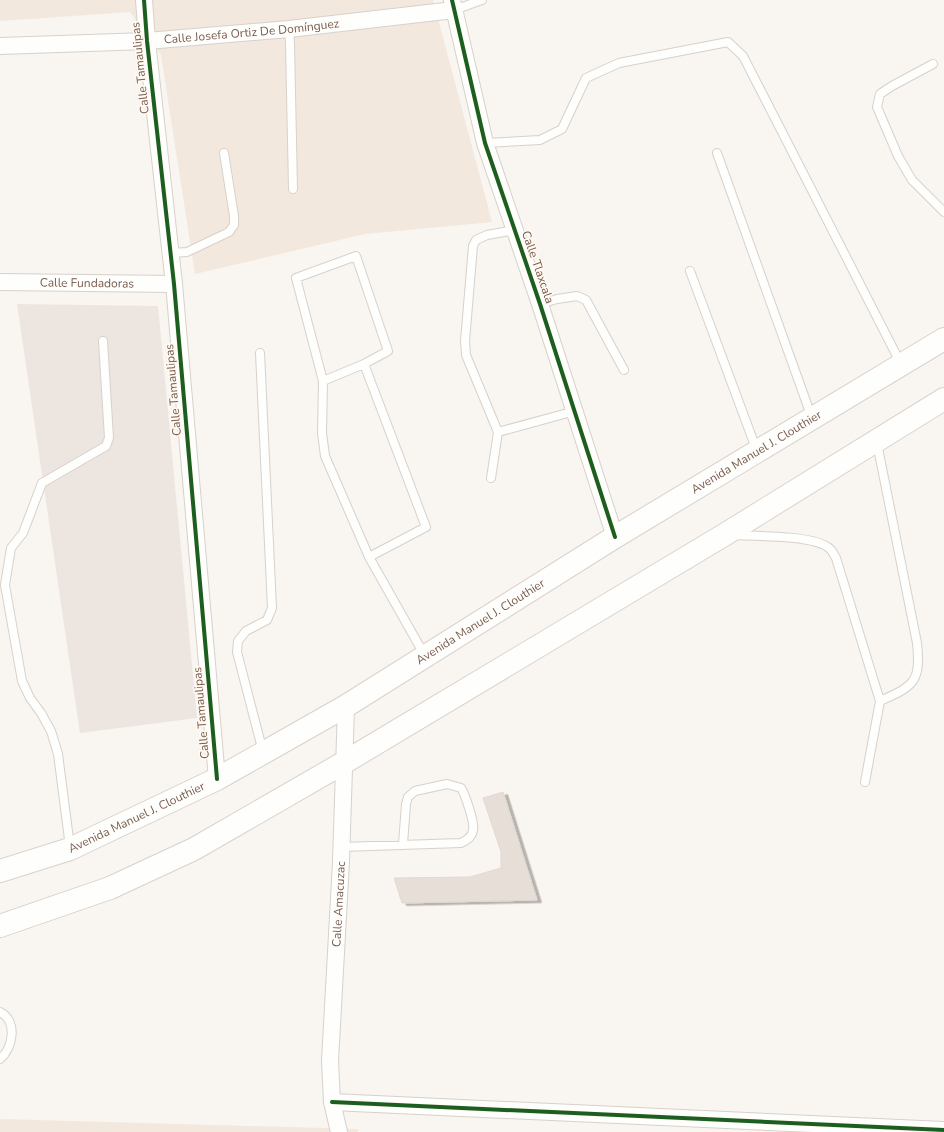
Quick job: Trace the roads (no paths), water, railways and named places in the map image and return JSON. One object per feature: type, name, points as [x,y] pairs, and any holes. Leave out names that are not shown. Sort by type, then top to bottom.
[{"type":"main road","name":"Avenida Manuel J. Clouthier","points":[[0,871],[70,849],[217,779],[346,706],[615,537],[944,339]]},
{"type":"main road","points":[[0,926],[110,888],[194,849],[344,762],[724,534],[944,399]]},
{"type":"street","name":"Calle Tamaulipas","points":[[144,0],[147,41],[174,284],[217,779]]},
{"type":"street","name":"Calle Josefa Ortiz De Domínguez","points":[[0,46],[147,41],[289,29],[453,5]]},
{"type":"street","name":"Calle Tlaxcala","points":[[453,5],[486,143],[540,304],[615,537]]},
{"type":"street","name":"Calle Fundadoras","points":[[0,282],[174,284]]},
{"type":"street","name":"Calle Amacuzac","points":[[339,1132],[332,1102],[330,1061],[341,847],[346,706]]},
{"type":"street","points":[[332,1102],[944,1130]]},
{"type":"lane","points":[[453,5],[482,0]]},
{"type":"lane","points":[[289,29],[293,189]]},
{"type":"lane","points":[[486,143],[540,140],[562,129],[586,78],[619,63],[728,42],[743,56],[902,365]]},
{"type":"lane","points":[[934,64],[880,94],[877,107],[898,156],[912,180],[944,212]]},
{"type":"lane","points":[[170,253],[187,252],[228,232],[234,225],[234,216],[224,153]]},
{"type":"lane","points":[[717,153],[812,418]]},
{"type":"lane","points":[[491,478],[498,432],[466,355],[465,341],[473,246],[476,240],[486,235],[515,230]]},
{"type":"lane","points":[[323,381],[364,364],[388,351],[356,256],[296,278],[323,381],[322,434],[325,456],[368,557],[425,657]]},
{"type":"lane","points":[[690,271],[757,452]]},
{"type":"lane","points":[[540,304],[557,299],[577,296],[586,300],[624,370]]},
{"type":"lane","points":[[70,849],[58,754],[52,731],[30,698],[22,681],[5,586],[11,548],[23,532],[42,483],[106,446],[109,438],[103,341]]},
{"type":"lane","points":[[260,353],[272,608],[267,620],[246,631],[238,641],[237,652],[263,753]]},
{"type":"lane","points":[[364,364],[426,528],[368,557]]},
{"type":"lane","points":[[498,432],[575,411]]},
{"type":"lane","points":[[876,440],[917,643],[919,664],[914,680],[903,691],[880,701]]},
{"type":"lane","points":[[724,534],[801,539],[817,542],[830,548],[836,558],[880,701],[865,782]]},
{"type":"lane","points":[[341,847],[461,843],[467,840],[474,828],[465,794],[461,788],[448,784],[415,792],[408,797],[406,804],[403,844]]},
{"type":"lane","points":[[0,1012],[4,1014],[12,1028],[10,1045],[0,1059]]}]
